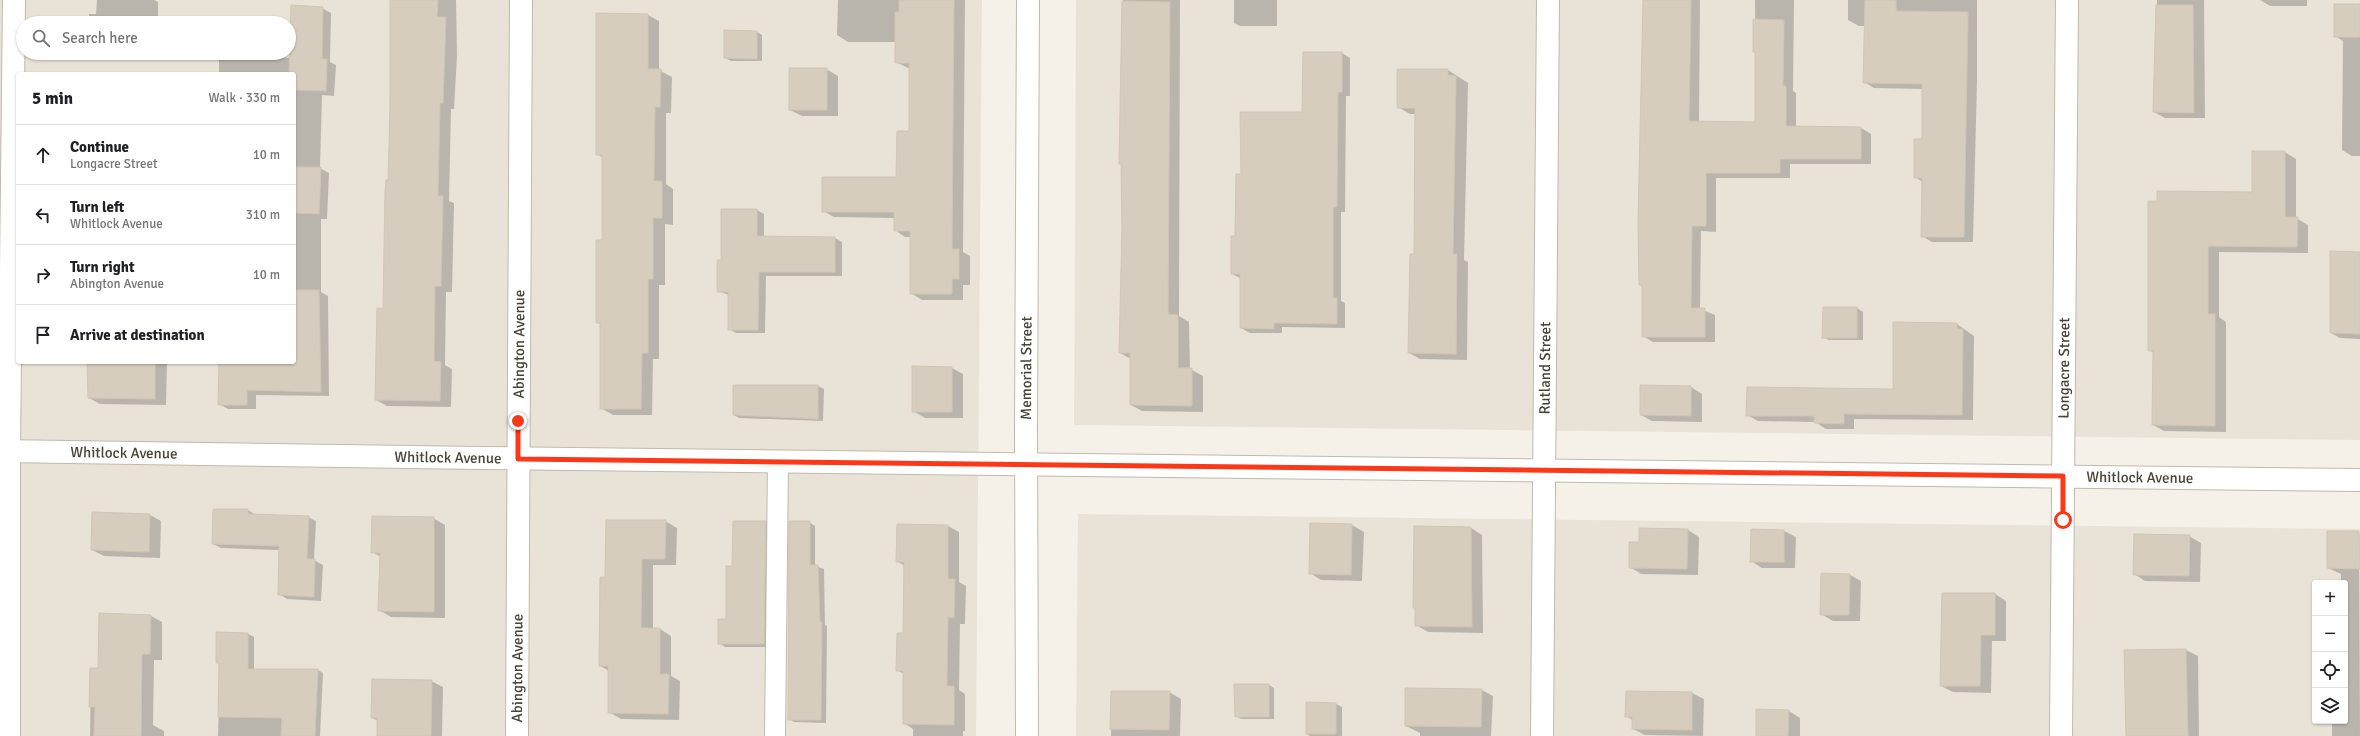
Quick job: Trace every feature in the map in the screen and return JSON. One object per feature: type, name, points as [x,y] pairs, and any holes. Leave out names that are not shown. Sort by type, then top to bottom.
[{"type":"street","points":[[9,736],[4,450],[14,0]]},
{"type":"street","name":"Abington Avenue","points":[[517,736],[521,0]]},
{"type":"street","name":"Memorial Street","points":[[1027,736],[1028,0]]},
{"type":"street","name":"Rutland Street","points":[[1542,736],[1548,0]]},
{"type":"street","name":"Longacre Street","points":[[2061,736],[2067,0]]},
{"type":"street","name":"Whitlock Avenue","points":[[4,450],[518,459],[2360,480]]},
{"type":"lane","points":[[775,736],[778,462]]},
{"type":"shaded area","points":[[0,0],[982,0],[976,736],[0,736]]},
{"type":"shaded area","points":[[1076,0],[2360,0],[2360,440],[1074,425]]},
{"type":"shaded area","points":[[1078,514],[2360,529],[2360,736],[1076,736]]},
{"type":"building","points":[[390,0],[438,0],[437,17],[446,17],[443,103],[440,103],[438,196],[443,196],[441,286],[435,286],[434,361],[441,362],[440,401],[375,400],[377,308],[383,309],[385,192],[386,180],[388,180],[390,110]]},
{"type":"building","points":[[899,0],[954,0],[952,249],[959,249],[959,279],[952,279],[952,294],[910,294],[910,231],[894,231],[894,212],[822,212],[822,177],[896,177],[897,131],[909,131],[909,63],[895,63],[895,12],[899,12]]},
{"type":"building","points":[[1643,0],[1691,0],[1689,121],[1755,122],[1755,52],[1753,52],[1753,19],[1784,20],[1783,86],[1786,86],[1786,126],[1861,127],[1861,159],[1780,159],[1780,173],[1706,173],[1706,226],[1692,226],[1691,308],[1705,308],[1705,337],[1642,337],[1642,285],[1639,285],[1638,222]]},
{"type":"building","points":[[1865,0],[1896,0],[1896,11],[1968,12],[1964,237],[1921,237],[1922,178],[1914,178],[1914,139],[1922,139],[1922,84],[1863,83]]},
{"type":"building","points":[[1122,1],[1170,2],[1168,314],[1178,315],[1178,368],[1192,368],[1192,406],[1130,405],[1130,353],[1119,353],[1122,227],[1121,164],[1119,164]]},
{"type":"building","points":[[2334,4],[2360,4],[2360,37],[2334,37]]},
{"type":"building","points":[[291,5],[323,7],[322,59],[327,59],[326,91],[296,90],[296,72],[289,72],[289,60],[296,60],[296,16],[291,16]]},
{"type":"building","points":[[2156,5],[2193,5],[2194,113],[2153,112]]},
{"type":"building","points":[[596,13],[648,14],[648,69],[661,69],[660,107],[655,107],[654,181],[662,181],[662,218],[653,218],[653,279],[648,279],[648,353],[642,353],[641,409],[600,409],[600,323],[596,323],[596,240],[602,240],[602,155],[596,155]]},
{"type":"building","points":[[724,30],[757,31],[757,59],[724,58]]},
{"type":"building","points":[[1303,52],[1342,52],[1342,92],[1338,92],[1337,207],[1333,207],[1333,298],[1337,298],[1337,324],[1274,323],[1274,329],[1240,328],[1240,274],[1231,274],[1231,236],[1235,236],[1236,174],[1241,174],[1240,112],[1302,112]]},
{"type":"building","points":[[789,68],[827,68],[827,110],[789,110]]},
{"type":"building","points":[[1397,69],[1448,69],[1448,75],[1456,76],[1453,254],[1457,254],[1456,354],[1408,353],[1410,254],[1414,254],[1415,108],[1397,108]]},
{"type":"building","points":[[2252,151],[2285,151],[2285,217],[2298,217],[2297,247],[2208,246],[2208,314],[2215,314],[2215,426],[2152,425],[2153,351],[2148,351],[2148,201],[2157,201],[2157,191],[2252,192]]},
{"type":"building","points":[[296,167],[321,167],[319,214],[296,213]]},
{"type":"building","points":[[721,209],[757,209],[757,236],[835,237],[835,272],[759,272],[758,330],[728,330],[728,292],[717,292],[717,260],[721,260]]},
{"type":"building","points":[[2330,251],[2360,252],[2360,334],[2330,333]]},
{"type":"building","points":[[296,290],[319,290],[321,392],[247,390],[247,405],[218,405],[219,364],[296,364]]},
{"type":"building","points":[[1823,307],[1857,307],[1857,338],[1822,338]]},
{"type":"building","points":[[1893,322],[1957,323],[1957,329],[1963,329],[1962,415],[1844,414],[1844,424],[1814,423],[1814,416],[1746,416],[1747,387],[1893,389]]},
{"type":"building","points":[[87,364],[155,364],[155,399],[88,398]]},
{"type":"building","points":[[912,366],[952,367],[952,412],[912,412]]},
{"type":"building","points":[[733,385],[818,385],[818,419],[733,415]]},
{"type":"building","points":[[1640,385],[1691,386],[1691,416],[1640,415]]},
{"type":"building","points":[[213,509],[248,509],[248,514],[309,516],[307,559],[315,559],[314,597],[278,595],[279,546],[212,544]]},
{"type":"building","points":[[92,512],[150,514],[149,552],[91,550]]},
{"type":"building","points":[[372,516],[434,517],[434,612],[378,611],[380,553],[371,553]]},
{"type":"building","points":[[606,520],[666,520],[665,559],[642,559],[641,628],[660,628],[660,674],[669,674],[668,714],[608,713],[608,666],[599,666],[600,577],[605,577]]},
{"type":"building","points":[[733,521],[766,521],[764,644],[718,644],[718,619],[726,619],[726,566],[732,566]]},
{"type":"building","points":[[789,521],[810,521],[810,565],[818,565],[820,622],[822,622],[821,720],[788,720]]},
{"type":"building","points":[[1310,523],[1352,524],[1351,575],[1309,574]]},
{"type":"building","points":[[897,524],[948,525],[948,579],[955,579],[954,618],[948,617],[947,686],[954,686],[954,725],[903,724],[903,671],[896,671],[897,633],[903,633],[904,562],[896,562]]},
{"type":"building","points":[[1414,526],[1471,527],[1472,627],[1415,626],[1415,608],[1413,608]]},
{"type":"building","points":[[1639,528],[1688,529],[1687,569],[1629,568],[1629,542],[1639,542]]},
{"type":"building","points":[[1751,529],[1784,530],[1784,562],[1750,562]]},
{"type":"building","points":[[2327,531],[2359,531],[2360,569],[2327,568]]},
{"type":"building","points":[[2134,534],[2190,535],[2189,576],[2133,575]]},
{"type":"building","points":[[1821,573],[1850,574],[1849,615],[1820,615]]},
{"type":"building","points":[[1942,593],[1995,593],[1995,635],[1981,635],[1980,686],[1940,686]]},
{"type":"building","points":[[99,613],[151,615],[150,654],[142,654],[141,736],[94,736],[95,707],[89,707],[90,668],[98,668]]},
{"type":"building","points":[[216,632],[248,633],[248,669],[318,669],[315,736],[281,736],[282,718],[218,717],[219,663],[216,663]]},
{"type":"building","points":[[2186,649],[2188,736],[2126,736],[2124,650]]},
{"type":"building","points":[[372,679],[432,680],[431,736],[377,736],[377,718],[371,718]]},
{"type":"building","points":[[1234,684],[1269,684],[1269,717],[1235,717]]},
{"type":"building","points":[[1405,688],[1482,689],[1481,727],[1405,726]]},
{"type":"building","points":[[1111,691],[1170,691],[1169,730],[1110,729]]},
{"type":"building","points":[[1626,691],[1692,692],[1692,730],[1632,729],[1632,717],[1625,717]]},
{"type":"building","points":[[1306,702],[1336,703],[1336,734],[1306,734]]},
{"type":"building","points":[[1756,709],[1789,710],[1788,736],[1756,736]]},
{"type":"route","points":[[518,421],[518,459],[2063,476],[2063,520]]}]
